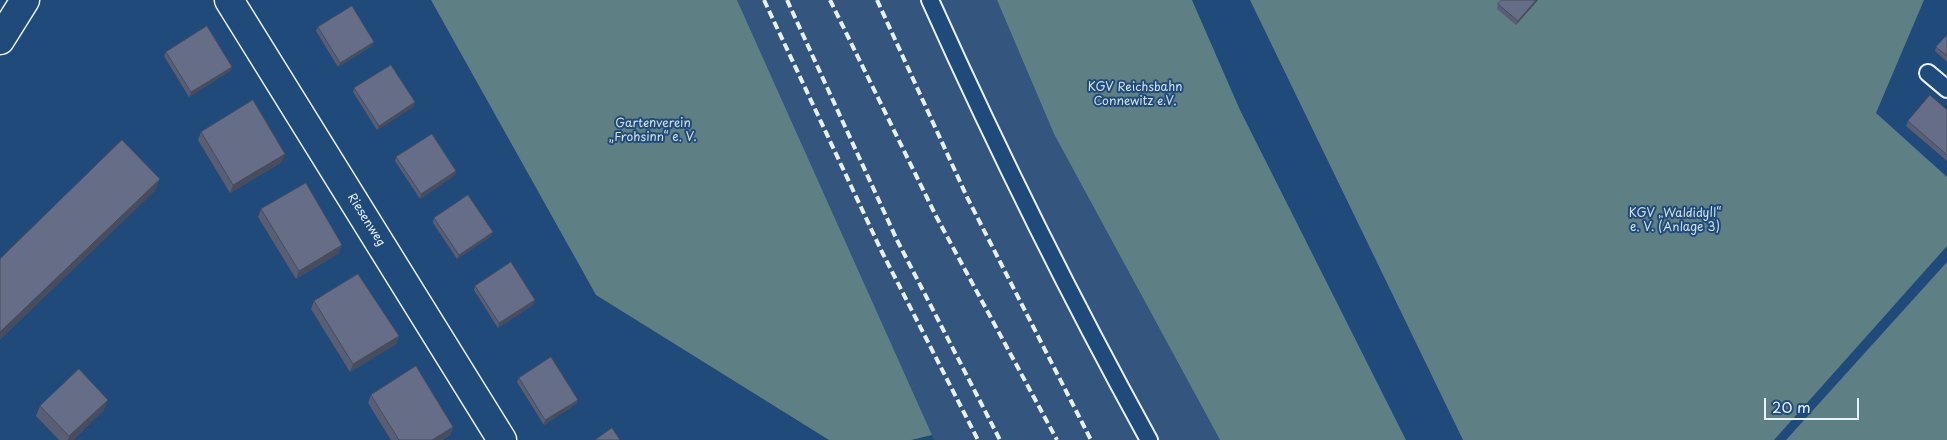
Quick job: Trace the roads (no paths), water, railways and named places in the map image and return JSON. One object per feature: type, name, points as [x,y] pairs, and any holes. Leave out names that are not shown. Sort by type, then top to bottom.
[{"type":"street","points":[[0,40],[25,0]]},
{"type":"street","name":"Riesenweg","points":[[229,0],[502,440]]},
{"type":"lane","points":[[930,0],[962,72],[1046,243],[1149,440]]},
{"type":"lane","points":[[1928,73],[1947,90]]},
{"type":"railway","points":[[764,0],[881,250],[978,440]]},
{"type":"railway","points":[[787,0],[897,240],[1000,440]]},
{"type":"railway","points":[[830,0],[936,216],[1057,440]]},
{"type":"railway","points":[[877,0],[967,197],[1091,440]]},
{"type":"park label","name":"KGV Reichsbahn Connewitz e.V.","points":[[1135,95]]},
{"type":"park label","name":"Gartenverein „Frohsinn“ e. V.","points":[[653,131]]},
{"type":"park label","name":"KGV „Waldidyll“ e. V. (Anlage 3)","points":[[1675,221]]}]
